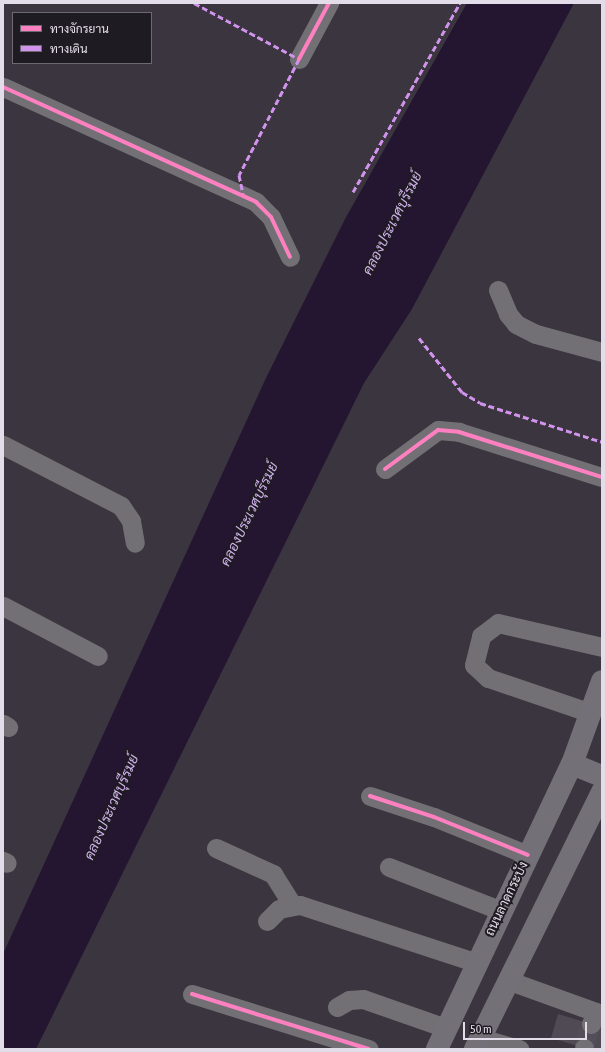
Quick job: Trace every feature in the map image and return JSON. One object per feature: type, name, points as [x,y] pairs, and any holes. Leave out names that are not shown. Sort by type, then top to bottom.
[{"type":"main road","name":"ถนนลาดกระบัง","points":[[437,1049],[572,764],[602,681]]},
{"type":"main road","points":[[572,764],[602,776]]},
{"type":"main road","points":[[478,1044],[507,980],[602,792]]},
{"type":"street","points":[[299,59],[329,3]]},
{"type":"street","points":[[3,87],[256,202],[271,217],[290,257]]},
{"type":"street","points":[[498,290],[508,314],[516,324],[536,334],[602,352]]},
{"type":"street","points":[[385,469],[438,430],[459,432],[602,477]]},
{"type":"street","points":[[3,445],[121,506],[131,521],[135,543]]},
{"type":"street","points":[[3,606],[98,656]]},
{"type":"street","points":[[591,713],[488,678],[478,672],[474,659],[481,636],[498,623],[602,647]]},
{"type":"street","points":[[370,796],[427,814],[528,855]]},
{"type":"street","points":[[216,848],[273,874],[292,904]]},
{"type":"street","points":[[389,867],[502,911]]},
{"type":"street","points":[[267,921],[279,909],[292,904],[477,963]]},
{"type":"street","points":[[507,980],[596,1017]]},
{"type":"street","points":[[192,994],[369,1049]]},
{"type":"street","points":[[337,1008],[350,1000],[364,999],[446,1028]]},
{"type":"street","points":[[478,1044],[519,1049]]},
{"type":"water","name":"คลองประเวศบุรีรมย์","points":[[467,3],[574,3],[412,309],[364,383],[36,1049],[3,1049],[3,954],[266,378],[345,219]]},
{"type":"building","points":[[558,1014],[602,1027],[602,1049],[588,1049],[551,1038]]},
{"type":"tunnel","points":[[584,1048],[591,1024]]},
{"type":"marked path","points":[[194,3],[299,59],[239,175],[243,194]]},
{"type":"marked path","points":[[353,192],[460,3]]},
{"type":"marked path","points":[[419,338],[462,392],[480,403],[602,442]]},
{"type":"cycle path","points":[[299,59],[329,3]]},
{"type":"cycle path","points":[[3,87],[256,202],[271,217],[290,257]]},
{"type":"cycle path","points":[[385,469],[438,430],[459,432],[602,477]]},
{"type":"cycle path","points":[[370,796],[434,817],[528,855]]},
{"type":"cycle path","points":[[192,994],[369,1049]]}]
